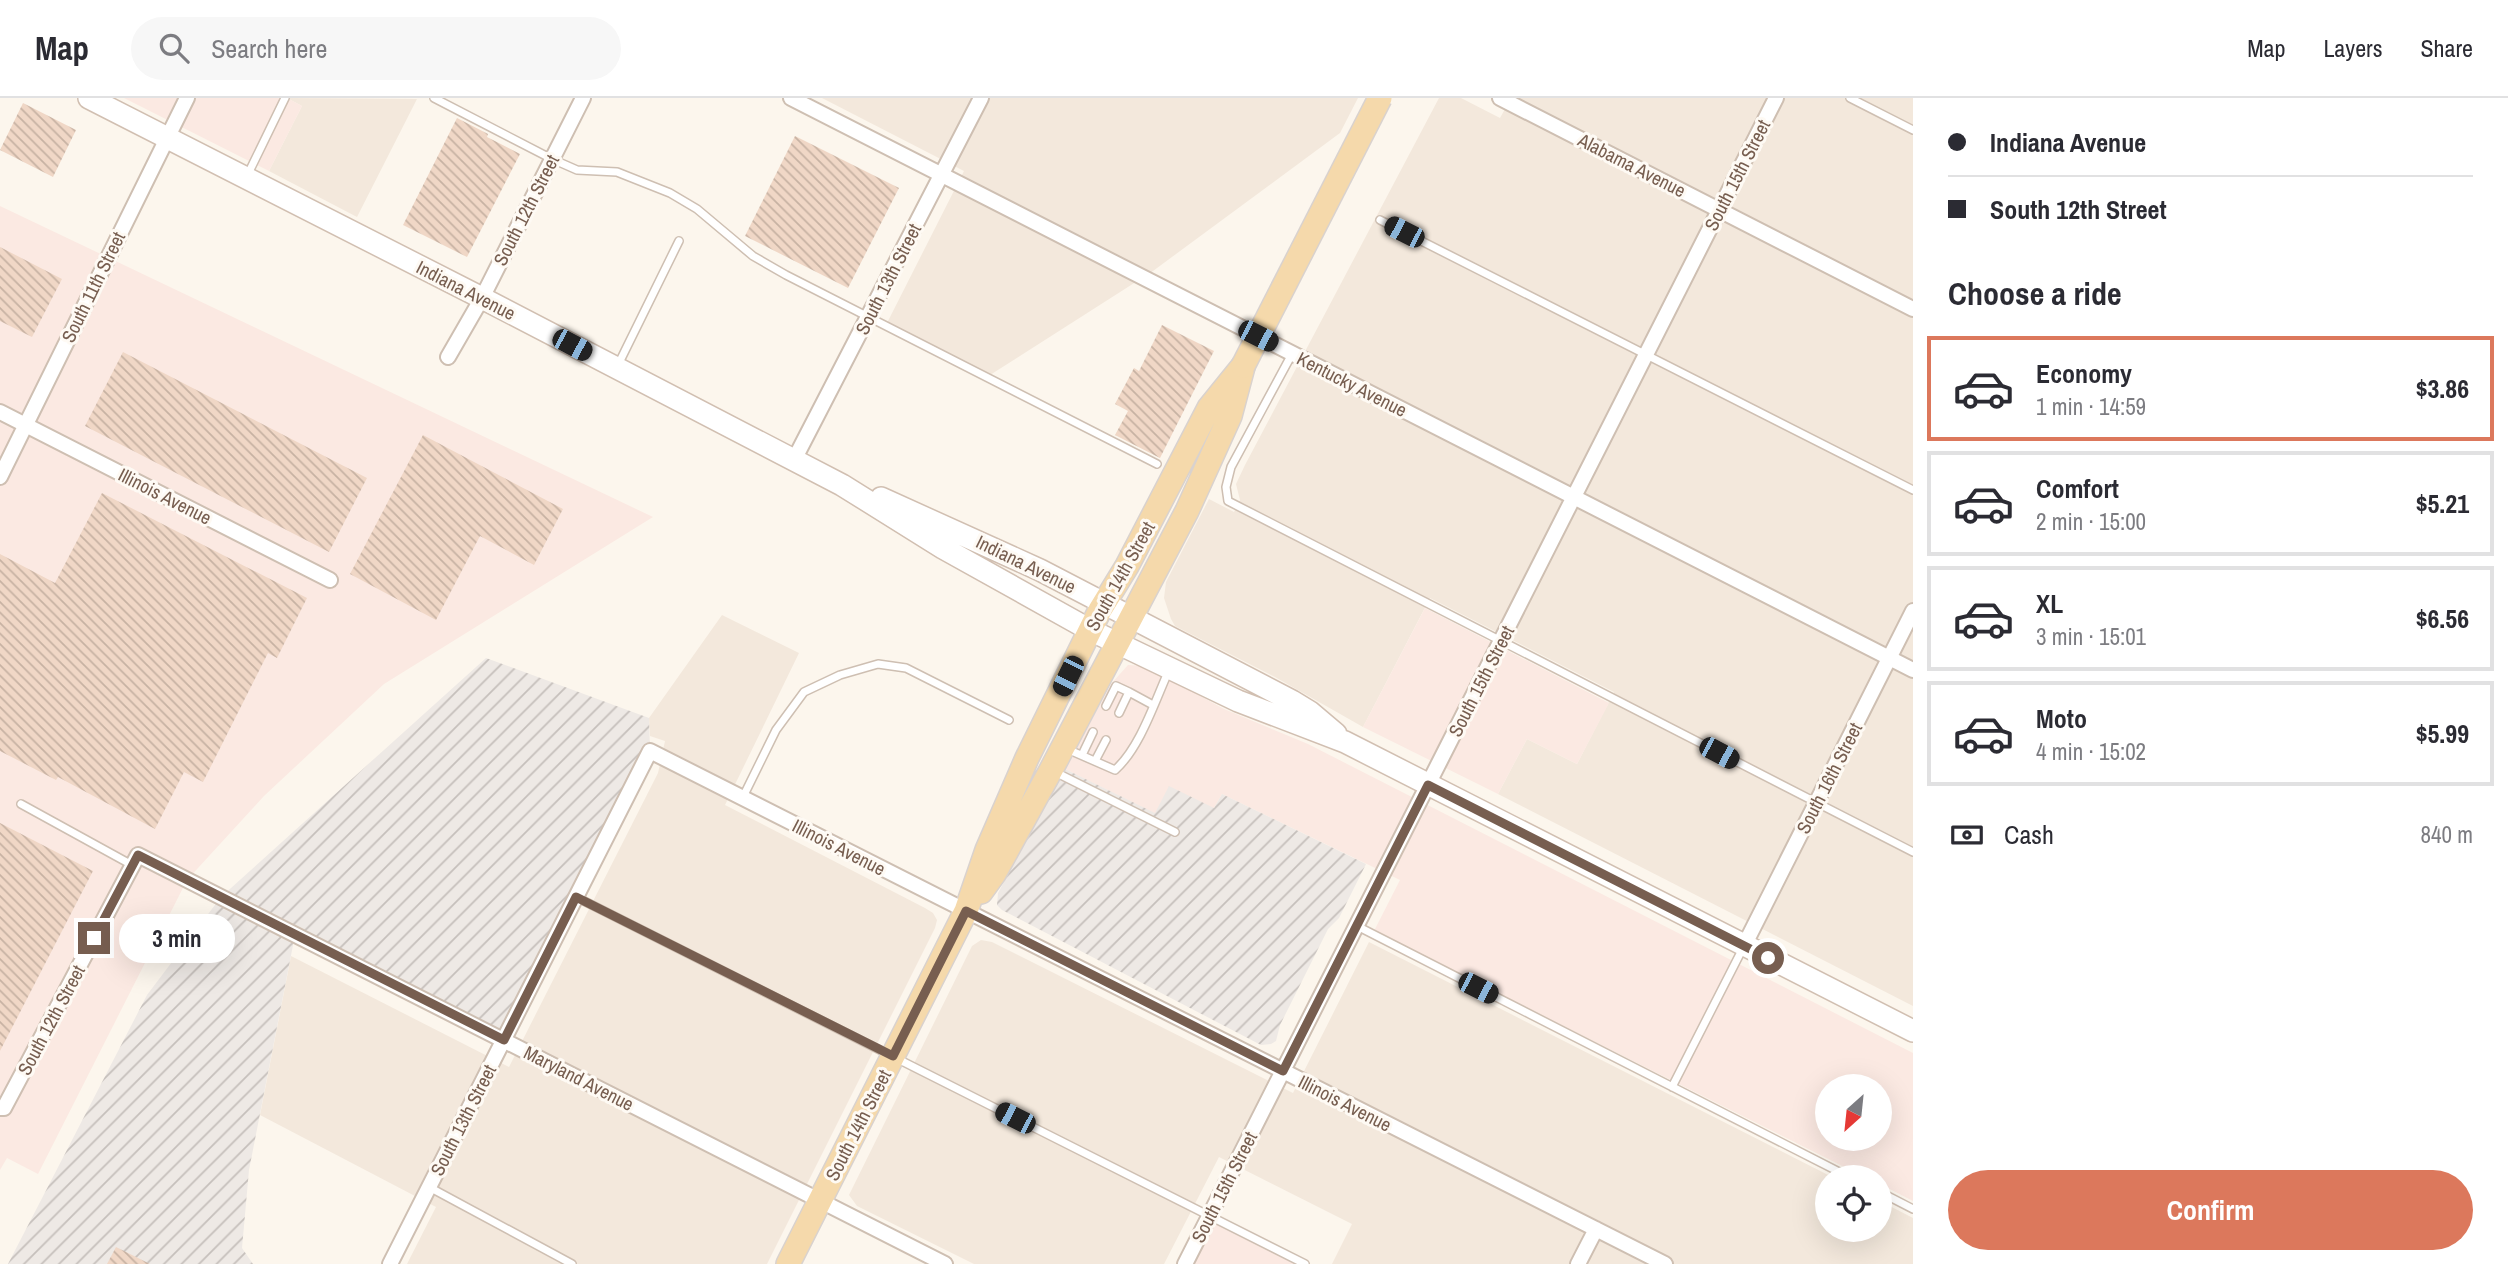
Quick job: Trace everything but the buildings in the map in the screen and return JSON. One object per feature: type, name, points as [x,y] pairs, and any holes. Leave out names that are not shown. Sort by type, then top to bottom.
[{"type":"main road","name":"Indiana Avenue","points":[[89,98],[842,485],[943,548],[1090,630],[1281,720],[1345,742],[1913,1031]]},
{"type":"main road","name":"South 14th Street","points":[[788,1264],[966,911],[995,832],[1027,758],[1090,630],[1127,566],[1209,408],[1243,366],[1380,98]]},
{"type":"main road","name":"South 14th Street","points":[[966,911],[994,874],[1051,770],[1073,751],[1118,644],[1187,511],[1223,431],[1235,400],[1243,366]]},
{"type":"main road","name":"Indiana Avenue","points":[[842,485],[957,530],[1105,603],[1292,701],[1310,712],[1345,742]]},
{"type":"street","name":"South 11th Street","points":[[0,477],[114,241],[187,98]]},
{"type":"street","name":"South 12th Street","points":[[448,357],[482,298],[583,98]]},
{"type":"street","name":"Kentucky Avenue","points":[[791,98],[1913,670]]},
{"type":"street","name":"South 13th Street","points":[[794,460],[981,98]]},
{"type":"street","name":"Alabama Avenue","points":[[1500,98],[1913,309]]},
{"type":"street","name":"South 15th Street","points":[[1185,1264],[1776,98]]},
{"type":"street","name":"Illinois Avenue","points":[[0,412],[330,580]]},
{"type":"street","name":"South 16th Street","points":[[1744,946],[1913,611]]},
{"type":"street","name":"South 13th Street","points":[[390,1264],[650,751]]},
{"type":"street","name":"Illinois Avenue","points":[[650,751],[1665,1264]]},
{"type":"street","name":"South 12th Street","points":[[0,1108],[4,1108],[135,860]]},
{"type":"street","name":"Maryland Avenue","points":[[135,860],[504,1040],[945,1264]]},
{"type":"street","points":[[1578,1264],[1596,1229]]},
{"type":"lane","points":[[246,178],[285,98]]},
{"type":"lane","points":[[434,98],[580,171],[617,172],[670,193],[697,209],[754,256],[1157,464]]},
{"type":"lane","points":[[1850,98],[1913,130]]},
{"type":"lane","points":[[1380,220],[1913,490]]},
{"type":"lane","points":[[617,368],[679,241]]},
{"type":"lane","points":[[1292,354],[1231,467],[1226,487],[1228,501],[1502,639],[1913,852]]},
{"type":"lane","points":[[742,798],[776,730],[804,692],[853,671],[878,664],[906,668],[1009,720]]},
{"type":"lane","points":[[1093,732],[1073,751],[1115,770],[1124,763],[1170,669]]},
{"type":"lane","points":[[1106,706],[1116,686],[1153,705]]},
{"type":"lane","points":[[1119,713],[1129,692]]},
{"type":"lane","points":[[1095,761],[1106,740]]},
{"type":"lane","points":[[1051,770],[1175,832]]},
{"type":"lane","points":[[21,804],[135,860]]},
{"type":"lane","points":[[576,897],[1305,1264]]},
{"type":"lane","points":[[1356,926],[1825,1165]]},
{"type":"lane","points":[[1672,1087],[1744,946]]},
{"type":"lane","points":[[429,1187],[572,1264]]},
{"type":"lane","points":[[1892,1198],[1913,1209]]},
{"type":"shaded area","points":[[124,98],[287,98],[302,106],[269,171]]},
{"type":"shaded area","points":[[287,98],[417,99],[357,217],[269,171],[302,106]]},
{"type":"shaded area","points":[[822,98],[1358,98],[1340,133],[1153,271],[990,375],[887,323],[964,171]]},
{"type":"shaded area","points":[[1439,98],[1461,98],[1500,118],[1511,98],[1913,98],[1913,1006],[1498,794],[1527,739],[1577,764],[1614,692],[1430,598],[1363,727],[1275,677],[1175,626],[1171,619],[1164,598],[1166,582],[1209,499],[1234,512],[1240,500],[1236,484],[1245,465]]},
{"type":"shaded area","points":[[0,206],[653,517],[384,684],[264,796],[187,880],[38,1174],[7,1158],[0,1170]]},
{"type":"shaded area","points":[[1425,608],[1609,703],[1577,764],[1527,739],[1498,794],[1363,727]]},
{"type":"shaded area","points":[[722,615],[799,653],[725,805],[925,908],[933,913],[937,920],[935,928],[767,1264],[407,1264],[436,1207],[260,1115],[291,956],[509,1067],[658,773],[665,741],[650,736],[649,718]]},
{"type":"shaded area","points":[[486,658],[649,718],[650,751],[504,1040],[295,935],[249,1170],[242,1248],[253,1264],[8,1264],[147,995],[221,897]]},
{"type":"shaded area","points":[[1128,665],[1145,666],[1224,709],[1308,744],[1913,1053],[1913,1201],[1892,1190],[1892,1165],[1840,1165],[1374,931],[1400,880],[1222,794],[1214,808],[1156,814],[1065,769],[1111,684]]},
{"type":"shaded area","points":[[1065,769],[1155,813],[1169,786],[1214,808],[1222,794],[1366,864],[1339,918],[1328,929],[1280,1025],[1276,1041],[1261,1045],[997,905],[998,893]]},
{"type":"shaded area","points":[[981,940],[992,942],[1293,1093],[1369,942],[1815,1168],[1815,1242],[1892,1242],[1892,1207],[1913,1218],[1913,1264],[1332,1264],[1352,1224],[1219,1157],[1164,1264],[974,1264],[857,1206],[849,1195],[972,946]]},
{"type":"shaded area","points":[[1209,1217],[1298,1264],[1185,1264]]},
{"type":"route","points":[[94,938],[138,855],[504,1040],[576,897],[893,1056],[966,911],[1283,1071],[1428,785],[1768,958]]}]
